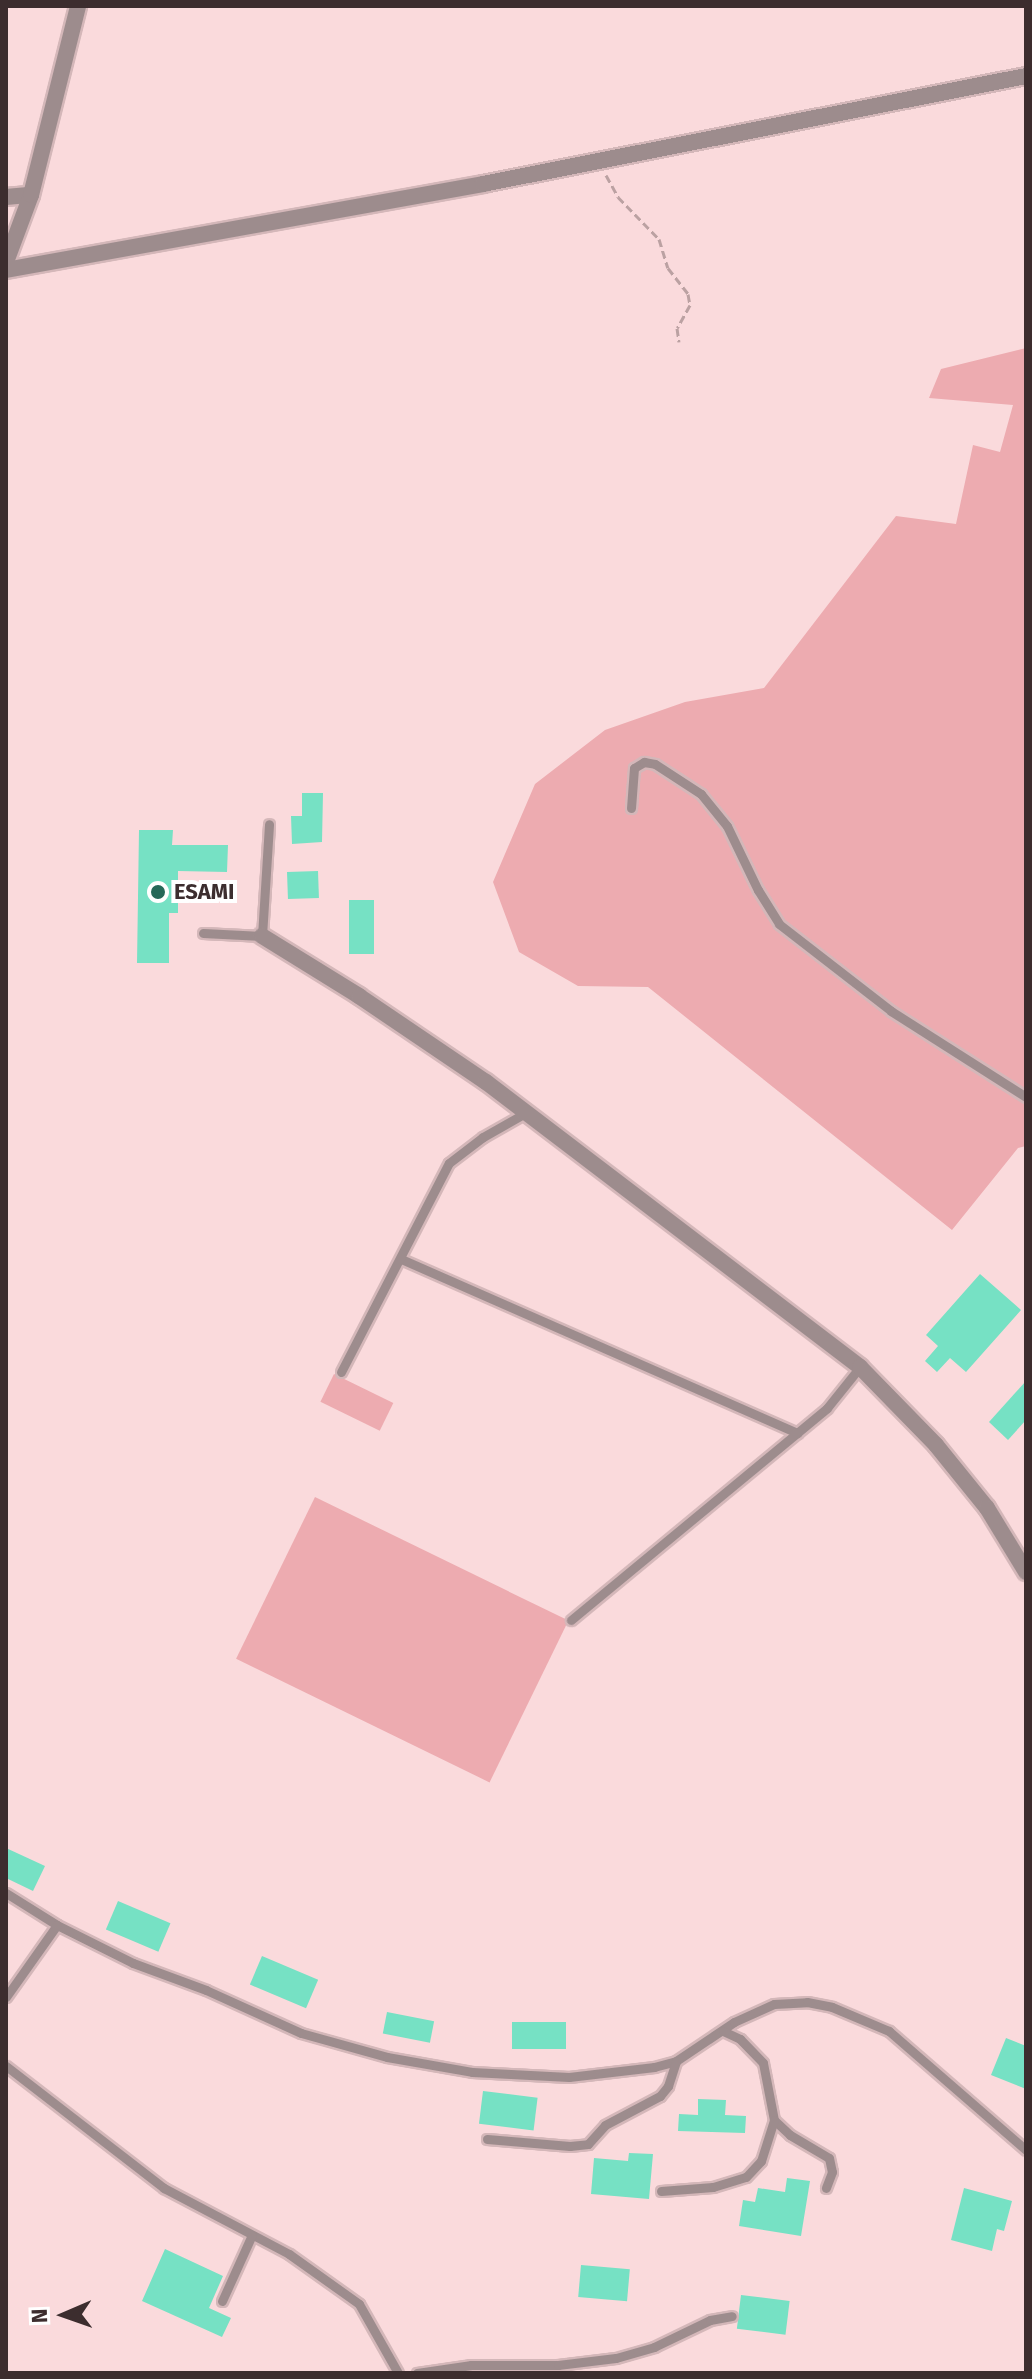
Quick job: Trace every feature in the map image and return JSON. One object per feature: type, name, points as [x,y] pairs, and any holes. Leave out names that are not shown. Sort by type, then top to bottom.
[{"type":"street","points":[[6,262],[31,195],[78,6]]},
{"type":"street","points":[[6,270],[599,161],[1026,76]]},
{"type":"street","points":[[6,197],[31,195]]},
{"type":"street","points":[[262,936],[420,1036],[527,1112],[860,1367],[936,1445],[987,1508],[1026,1572]]},
{"type":"lane","points":[[631,808],[634,768],[644,762],[655,764],[701,794],[727,826],[758,890],[779,924],[891,1011],[1026,1097]]},
{"type":"lane","points":[[203,933],[262,936],[269,824]]},
{"type":"lane","points":[[341,1372],[449,1163],[483,1137],[527,1112]]},
{"type":"lane","points":[[401,1259],[797,1433]]},
{"type":"lane","points":[[571,1620],[827,1408],[860,1367]]},
{"type":"lane","points":[[6,1893],[57,1925],[133,1963],[206,1990],[301,2033],[387,2057],[472,2072],[522,2077],[607,2073],[676,2061],[774,2004],[807,2002],[854,2014],[889,2031],[1026,2150]]},
{"type":"lane","points":[[6,1997],[57,1925]]},
{"type":"lane","points":[[661,2191],[713,2187],[746,2177],[761,2161],[774,2120],[763,2063],[740,2039],[723,2031]]},
{"type":"lane","points":[[487,2139],[570,2146],[588,2144],[605,2125],[660,2096],[668,2086],[676,2061]]},
{"type":"lane","points":[[6,2066],[164,2188],[289,2254],[359,2304],[398,2373]]},
{"type":"lane","points":[[774,2120],[790,2135],[829,2158],[832,2172],[826,2188]]},
{"type":"lane","points":[[222,2301],[252,2235]]},
{"type":"lane","points":[[417,2373],[471,2365],[558,2365],[616,2358],[654,2347],[710,2320],[732,2316]]},
{"type":"path","points":[[599,161],[618,197],[659,239],[668,268],[688,294],[690,305],[677,328],[679,342]]},
{"type":"shaded area","points":[[1026,348],[1026,1146],[1018,1148],[952,1230],[648,987],[578,986],[519,952],[493,882],[535,784],[605,730],[685,702],[764,688],[896,516],[956,524],[973,445],[1000,452],[1013,405],[929,398],[941,369]]},
{"type":"shaded area","points":[[334,1374],[393,1403],[380,1431],[320,1402]]},
{"type":"shaded area","points":[[315,1497],[568,1621],[490,1782],[236,1659]]},
{"type":"building","points":[[302,793],[323,793],[322,842],[292,844],[291,816],[302,816]]},
{"type":"building","name":"ESAMI","points":[[139,830],[173,830],[172,845],[228,845],[227,872],[178,871],[178,913],[169,913],[169,963],[137,963]]},
{"type":"building","points":[[318,871],[319,898],[288,899],[287,872]]},
{"type":"building","points":[[349,900],[374,900],[374,954],[349,954]]},
{"type":"building","points":[[980,1274],[1021,1310],[966,1372],[950,1358],[937,1372],[925,1361],[938,1346],[926,1335]]},
{"type":"building","points":[[1026,1381],[1026,1420],[1008,1440],[989,1422]]},
{"type":"building","points":[[6,1848],[45,1866],[33,1891],[6,1878]]},
{"type":"building","points":[[118,1901],[170,1923],[158,1952],[106,1930]]},
{"type":"building","points":[[262,1956],[318,1980],[306,2008],[250,1985]]},
{"type":"building","points":[[387,2012],[434,2021],[430,2043],[383,2034]]},
{"type":"building","points":[[512,2022],[566,2022],[566,2049],[512,2049]]},
{"type":"building","points":[[1006,2038],[1026,2046],[1026,2089],[991,2075]]},
{"type":"building","points":[[483,2091],[538,2098],[534,2130],[479,2124]]},
{"type":"building","points":[[698,2099],[726,2100],[725,2115],[746,2116],[745,2133],[678,2131],[679,2114],[698,2115]]},
{"type":"building","points":[[629,2153],[653,2154],[649,2199],[591,2194],[594,2158],[628,2161]]},
{"type":"building","points":[[787,2178],[810,2181],[801,2236],[739,2226],[743,2200],[755,2202],[758,2188],[785,2192]]},
{"type":"building","points":[[964,2188],[1012,2201],[1004,2231],[997,2229],[992,2251],[951,2240]]},
{"type":"building","points":[[165,2249],[223,2276],[209,2308],[231,2318],[222,2337],[142,2301]]},
{"type":"building","points":[[581,2265],[630,2269],[627,2301],[578,2297]]},
{"type":"building","points":[[741,2295],[790,2301],[785,2335],[737,2329]]},
{"type":"place","name":"ESAMI","points":[[158,892]]}]
